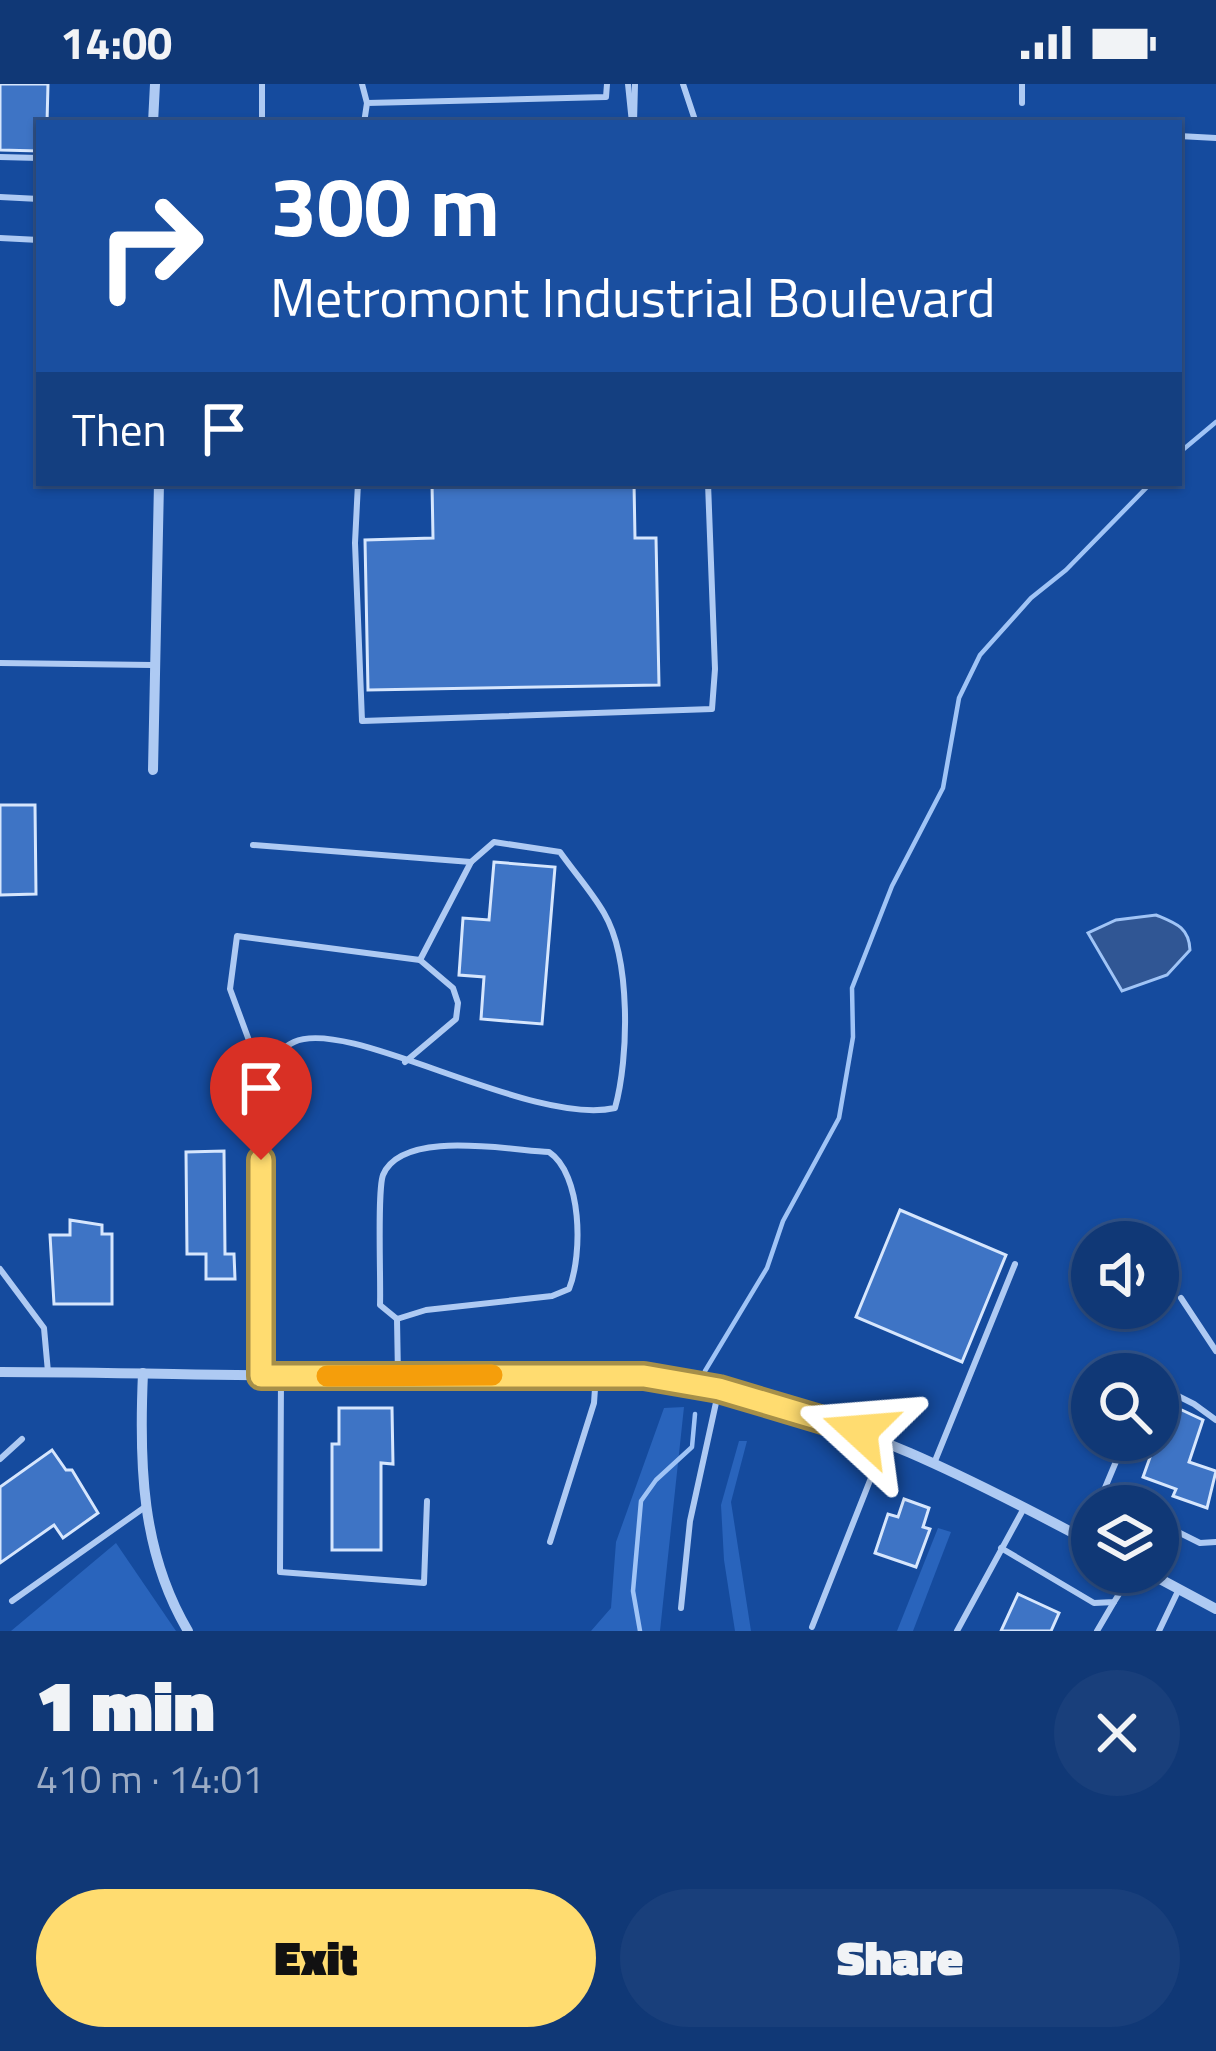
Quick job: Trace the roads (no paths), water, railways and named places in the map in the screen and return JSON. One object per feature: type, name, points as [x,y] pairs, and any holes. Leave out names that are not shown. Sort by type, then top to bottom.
[{"type":"street","points":[[153,120],[155,84]]},
{"type":"street","points":[[153,770],[160,486]]},
{"type":"street","points":[[261,1073],[261,1376]]},
{"type":"street","points":[[0,1372],[644,1376],[719,1389],[833,1421],[934,1461],[1071,1532]]},
{"type":"street","points":[[143,1373],[140,1433],[145,1507],[159,1570],[188,1631]]},
{"type":"street","points":[[1179,1589],[1216,1609]]},
{"type":"lane","points":[[262,84],[262,120]]},
{"type":"lane","points":[[362,84],[367,103],[364,120]]},
{"type":"lane","points":[[367,103],[606,97],[607,84]]},
{"type":"lane","points":[[631,84],[633,120]]},
{"type":"lane","points":[[683,84],[696,120]]},
{"type":"lane","points":[[1022,84],[1022,103]]},
{"type":"lane","points":[[1182,136],[1216,138]]},
{"type":"lane","points":[[0,157],[36,158]]},
{"type":"lane","points":[[0,197],[36,199]]},
{"type":"lane","points":[[0,238],[36,239]]},
{"type":"lane","points":[[358,486],[355,543],[362,721],[712,710],[715,669],[708,486]]},
{"type":"lane","points":[[0,663],[153,665]]},
{"type":"lane","points":[[405,1061],[456,1019],[453,988],[420,959],[237,936],[230,989],[261,1073],[296,1040],[334,1037],[454,1079],[576,1110],[615,1108],[623,1078],[624,981],[607,916],[560,851],[494,842],[471,862],[420,959]]},
{"type":"lane","points":[[253,845],[471,862]]},
{"type":"lane","points":[[426,1145],[549,1152],[562,1161],[572,1178],[578,1267],[568,1289],[552,1297],[426,1310],[397,1318],[380,1305],[382,1197],[383,1175],[401,1153],[426,1145]]},
{"type":"lane","points":[[934,1461],[1016,1264]]},
{"type":"lane","points":[[0,1268],[44,1328],[47,1372]]},
{"type":"lane","points":[[1180,1298],[1216,1351]]},
{"type":"lane","points":[[397,1318],[398,1376]]},
{"type":"lane","points":[[550,1542],[594,1403],[596,1374]]},
{"type":"lane","points":[[281,1376],[280,1572],[424,1583],[428,1501]]},
{"type":"lane","points":[[681,1608],[690,1521],[719,1389]]},
{"type":"lane","points":[[1179,1396],[1216,1420]]},
{"type":"lane","points":[[0,1459],[22,1439]]},
{"type":"lane","points":[[812,1627],[886,1441]]},
{"type":"lane","points":[[12,1601],[145,1507]]},
{"type":"lane","points":[[957,1631],[1024,1507]]},
{"type":"lane","points":[[1179,1532],[1200,1543],[1216,1542]]},
{"type":"lane","points":[[1001,1548],[1094,1603],[1114,1603]]},
{"type":"lane","points":[[1097,1631],[1120,1593]]},
{"type":"lane","points":[[1160,1631],[1177,1593]]},
{"type":"waterway","points":[[1182,450],[1216,422]]},
{"type":"waterway","points":[[705,1371],[767,1268],[783,1221],[839,1118],[853,1037],[852,988],[892,886],[943,788],[959,698],[980,655],[1031,598],[1066,570],[1148,486]]},
{"type":"waterway","points":[[640,1631],[633,1591],[641,1501],[692,1447],[695,1414]]}]
